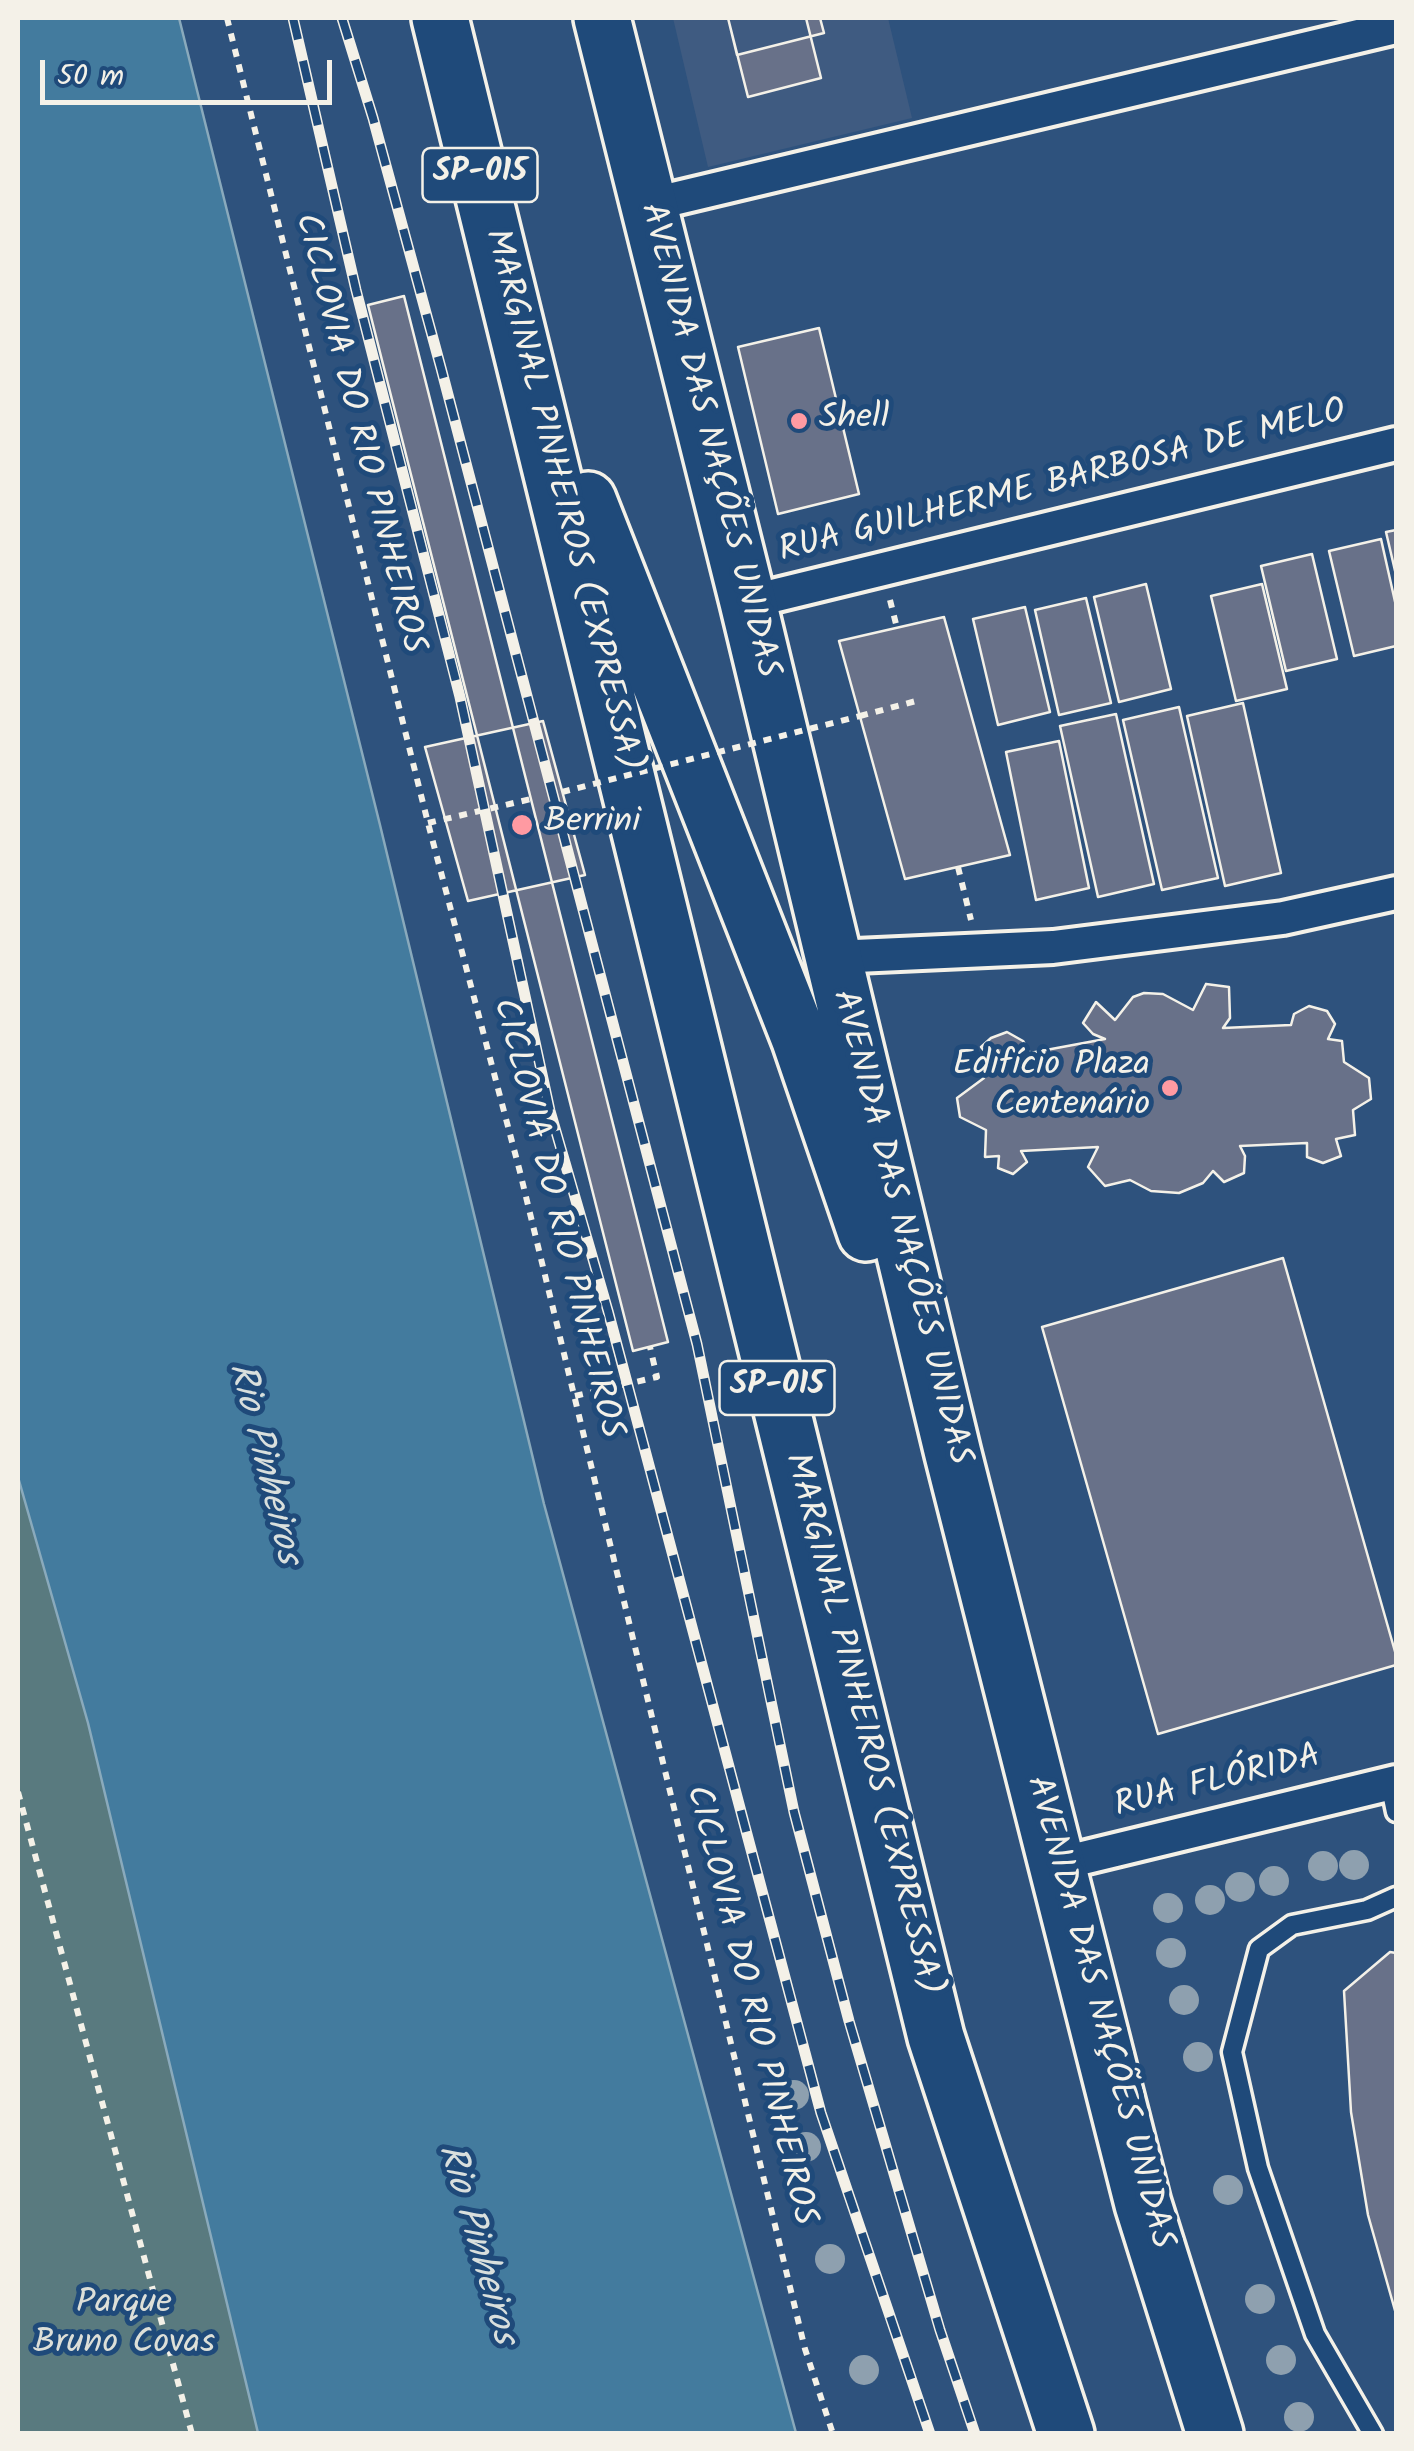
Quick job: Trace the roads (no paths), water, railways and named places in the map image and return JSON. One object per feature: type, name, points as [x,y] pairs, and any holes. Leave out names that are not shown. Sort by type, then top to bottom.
[{"type":"highway","name":"MARGINAL PINHEIROS (EXPRESSA)","points":[[440,18],[936,2037],[1066,2434]]},
{"type":"highway","name":"AVENIDA DAS NAÇÕES UNIDAS","points":[[602,18],[748,602],[952,1454],[1143,2204],[1215,2434]]},
{"type":"highway","points":[[520,333],[623,584],[793,1022],[892,1314],[952,1454]]},
{"type":"street","points":[[648,205],[1396,27]]},
{"type":"street","name":"RUA GUILHERME BARBOSA DE MELO","points":[[748,602],[1396,444]]},
{"type":"street","points":[[834,958],[1052,946],[1283,918],[1396,893]]},
{"type":"street","name":"RUA FLÓRIDA","points":[[1058,1864],[1395,1792]]},
{"type":"lane","points":[[1373,2434],[1315,2334],[1258,2168],[1232,2052],[1259,1949],[1292,1925],[1366,1910],[1396,1897]]},
{"type":"water","name":"Rio Pinheiros","points":[[18,18],[179,18],[544,1504],[796,2433],[258,2433],[88,1723],[18,1477]]},
{"type":"railway","points":[[293,18],[356,290],[460,697],[550,1111],[608,1311],[821,2113],[930,2434]]},
{"type":"railway","points":[[342,18],[441,368],[697,1344],[794,1812],[849,2021],[940,2330],[975,2434]]},
{"type":"place","name":"Shell","points":[[799,421]]},
{"type":"place","name":"Berrini","points":[[522,825]]},
{"type":"place","name":"Edifício Plaza Centenário","points":[[1170,1088]]},
{"type":"park label","name":"Parque Bruno Covas","points":[[124,2326]]}]
